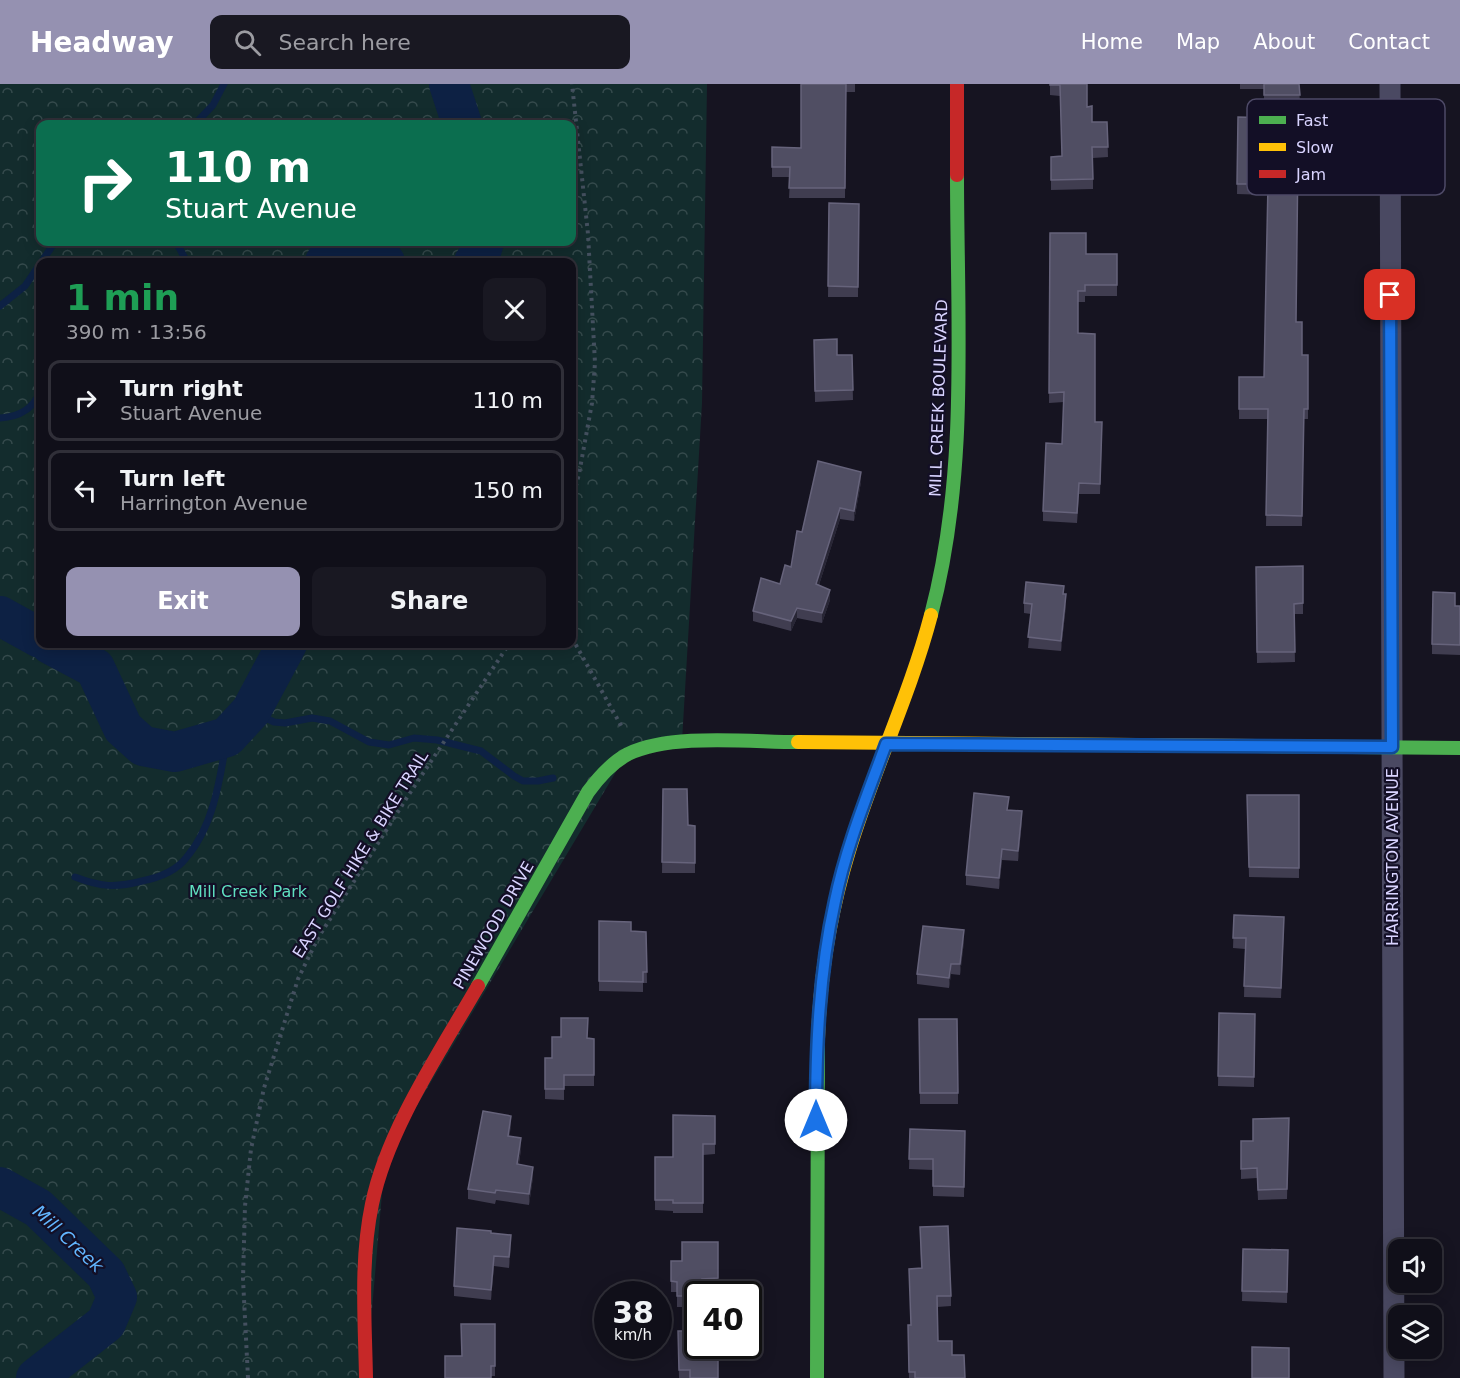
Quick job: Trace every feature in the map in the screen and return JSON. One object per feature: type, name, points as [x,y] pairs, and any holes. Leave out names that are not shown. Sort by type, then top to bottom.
[{"type":"street","name":"MILL CREEK BOULEVARD","points":[[817,1378],[816,1056],[823,970],[835,900],[855,825],[915,671],[934,604],[948,536],[956,471],[958,402],[957,84]]},
{"type":"street","name":"HARRINGTON AVENUE","points":[[1390,84],[1390,99]]},
{"type":"street","name":"HARRINGTON AVENUE","points":[[1390,195],[1394,1378]]},
{"type":"street","name":"PINEWOOD DRIVE","points":[[366,1378],[364,1273],[366,1242],[371,1202],[385,1159],[407,1111],[588,792],[609,766],[626,755],[649,746],[682,741],[1460,748]]},
{"type":"path","points":[[572,84],[576,120]]},
{"type":"path","points":[[576,122],[588,234],[596,363],[592,403],[576,486]]},
{"type":"path","points":[[576,645],[636,751]]},
{"type":"path","name":"EAST GOLF HIKE & BIKE TRAIL","points":[[248,1378],[243,1280],[245,1206],[251,1149],[267,1078],[298,979],[318,938],[506,648]]},
{"type":"green space","name":"Mill Creek Park","points":[[0,84],[707,84],[702,403],[682,741],[626,755],[385,1159],[366,1378],[0,1378]]},
{"type":"building","points":[[801,84],[846,84],[845,188],[789,188],[790,167],[772,167],[772,147],[801,148]]},
{"type":"building","points":[[1050,84],[1087,84],[1087,107],[1092,106],[1092,122],[1107,122],[1108,147],[1092,147],[1093,179],[1051,180],[1051,157],[1062,156],[1060,85]]},
{"type":"building","points":[[1264,84],[1299,84],[1300,95],[1264,95]]},
{"type":"building","points":[[1238,117],[1247,117],[1247,184],[1237,184]]},
{"type":"building","points":[[1268,195],[1298,195],[1296,322],[1302,322],[1302,355],[1308,355],[1308,409],[1304,409],[1302,516],[1266,515],[1268,409],[1239,409],[1239,377],[1264,377]]},
{"type":"building","points":[[829,203],[859,204],[858,287],[828,286]]},
{"type":"building","points":[[1050,233],[1086,233],[1086,254],[1117,254],[1117,285],[1085,285],[1085,291],[1078,291],[1078,333],[1095,334],[1095,422],[1102,422],[1100,484],[1079,483],[1077,513],[1043,511],[1046,443],[1062,444],[1064,392],[1049,393]]},
{"type":"building","points":[[837,339],[837,355],[852,355],[853,390],[815,391],[814,340]]},
{"type":"building","points":[[818,461],[861,472],[854,511],[840,508],[816,584],[830,590],[822,613],[797,608],[791,621],[753,611],[761,578],[780,584],[785,565],[791,567],[797,531],[802,532]]},
{"type":"building","points":[[1303,566],[1303,603],[1294,604],[1295,652],[1257,652],[1256,567]]},
{"type":"building","points":[[1026,582],[1064,586],[1063,594],[1066,594],[1061,641],[1028,637],[1032,604],[1024,603]]},
{"type":"building","points":[[1433,592],[1455,593],[1455,606],[1460,606],[1460,645],[1432,644]]},
{"type":"building","points":[[663,789],[687,789],[688,825],[695,826],[695,863],[662,862]]},
{"type":"building","points":[[974,793],[1009,797],[1007,810],[1022,811],[1018,851],[1002,849],[999,878],[966,875]]},
{"type":"building","points":[[1247,795],[1299,795],[1299,868],[1249,867]]},
{"type":"building","points":[[1234,915],[1284,917],[1281,988],[1244,986],[1246,938],[1233,938]]},
{"type":"building","points":[[599,921],[631,922],[631,931],[646,932],[647,972],[643,972],[643,982],[599,981]]},
{"type":"building","points":[[923,926],[964,930],[960,964],[951,964],[949,978],[917,974]]},
{"type":"building","points":[[1219,1013],[1255,1014],[1254,1077],[1218,1076]]},
{"type":"building","points":[[561,1018],[588,1018],[587,1038],[594,1039],[594,1075],[564,1075],[564,1089],[545,1089],[545,1058],[552,1058],[552,1037],[561,1037]]},
{"type":"building","points":[[919,1019],[957,1019],[958,1093],[920,1093]]},
{"type":"building","points":[[483,1111],[511,1116],[508,1136],[521,1138],[517,1164],[533,1167],[529,1194],[468,1189]]},
{"type":"building","points":[[673,1115],[715,1116],[715,1144],[703,1144],[703,1203],[673,1203],[673,1200],[655,1200],[655,1157],[673,1157]]},
{"type":"building","points":[[1289,1118],[1287,1189],[1258,1190],[1257,1168],[1241,1169],[1241,1141],[1253,1141],[1253,1119]]},
{"type":"building","points":[[910,1129],[965,1131],[964,1187],[933,1186],[933,1159],[909,1159]]},
{"type":"building","points":[[948,1226],[951,1296],[937,1296],[938,1341],[952,1341],[952,1355],[964,1355],[965,1378],[915,1378],[915,1372],[909,1372],[908,1325],[911,1325],[909,1269],[922,1268],[920,1227]]},
{"type":"building","points":[[457,1228],[511,1235],[509,1257],[494,1256],[491,1290],[454,1286]]},
{"type":"building","points":[[682,1242],[718,1242],[718,1278],[684,1281],[684,1296],[677,1296],[677,1282],[671,1281],[671,1261],[682,1261]]},
{"type":"building","points":[[1243,1249],[1288,1250],[1287,1292],[1242,1291]]},
{"type":"building","points":[[461,1324],[495,1324],[495,1366],[491,1366],[491,1378],[445,1378],[445,1356],[462,1356]]},
{"type":"building","points":[[678,1331],[684,1331],[684,1359],[718,1359],[718,1378],[690,1378],[690,1370],[679,1370]]},
{"type":"building","points":[[1252,1347],[1289,1348],[1289,1378],[1252,1378]]},
{"type":"waterway","points":[[199,120],[213,105],[224,84]]},
{"type":"waterway","name":"Mill Creek","points":[[449,84],[461,120]]},
{"type":"waterway","points":[[44,258],[52,246]]},
{"type":"waterway","points":[[178,246],[185,258]]},
{"type":"waterway","name":"Mill Creek","points":[[479,258],[483,246]]},
{"type":"waterway","name":"Mill Creek","points":[[332,258],[347,254],[373,258]]},
{"type":"waterway","points":[[0,306],[25,286],[36,270]]},
{"type":"waterway","points":[[0,418],[24,411],[36,399]]},
{"type":"waterway","name":"Mill Creek","points":[[0,616],[36,636]]},
{"type":"waterway","name":"Mill Creek","points":[[58,648],[95,668],[123,728],[143,746],[175,752],[227,737],[251,711],[285,648]]},
{"type":"waterway","points":[[251,711],[274,722],[285,723],[312,718],[330,721],[369,742],[389,745],[414,738],[437,740],[481,751],[523,781],[553,778]]},
{"type":"waterway","points":[[75,877],[101,885],[124,885],[160,876],[182,863],[196,845],[209,816],[218,785],[227,737]]},
{"type":"waterway","name":"Mill Creek","points":[[0,1187],[38,1208],[106,1274],[117,1297],[106,1323],[36,1378]]},
{"type":"traffic: fast","points":[[931,615],[943,561],[956,452],[959,341],[957,175]]},
{"type":"traffic: fast","points":[[478,986],[588,792],[616,762],[646,747],[666,743],[711,740],[798,742]]},
{"type":"traffic: fast","points":[[1257,746],[1460,748]]},
{"type":"traffic: fast","points":[[817,1378],[818,1039]]},
{"type":"traffic: slow","points":[[818,1039],[827,944],[842,874],[913,674],[931,615]]},
{"type":"traffic: slow","points":[[798,742],[1257,746]]},
{"type":"traffic: jam","points":[[957,84],[957,175]]},
{"type":"traffic: jam","points":[[366,1378],[364,1291],[366,1247],[368,1225],[379,1176],[416,1092],[478,986]]},
{"type":"route","points":[[816,1120],[816,1056],[823,970],[835,900],[855,825],[886,744],[1392,747],[1390,295]]}]
